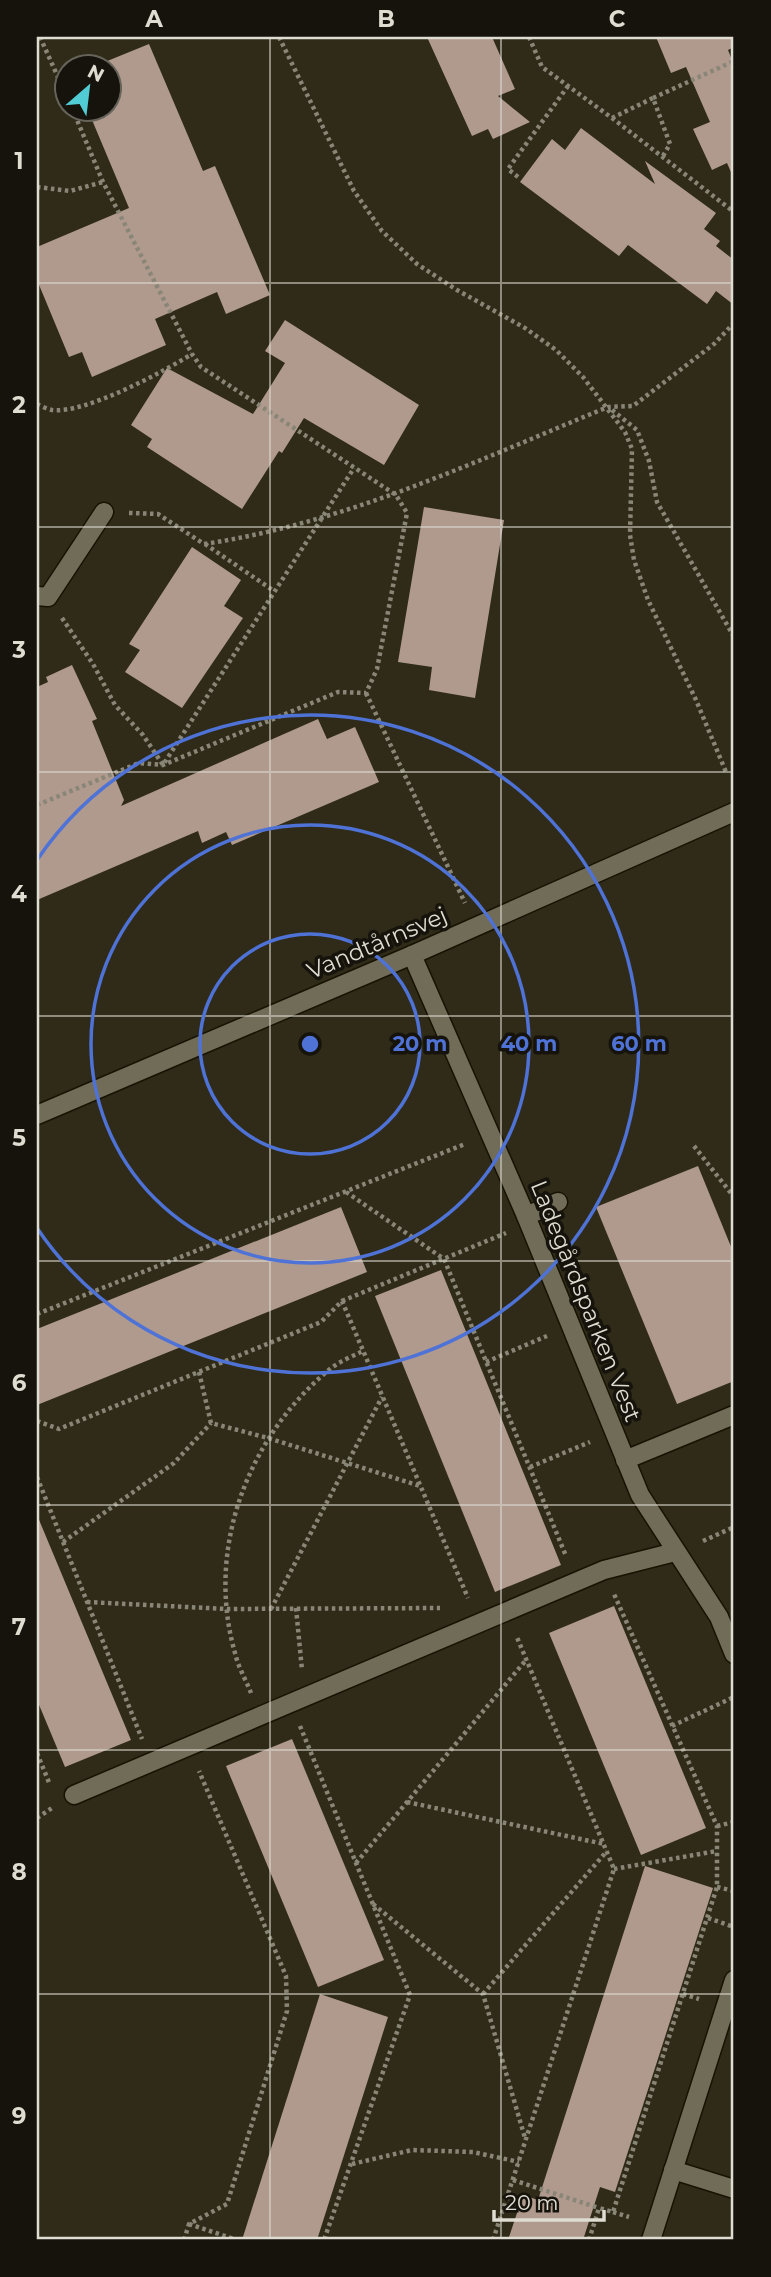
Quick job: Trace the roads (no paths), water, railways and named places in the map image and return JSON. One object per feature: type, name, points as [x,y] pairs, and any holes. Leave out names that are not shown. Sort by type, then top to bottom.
[{"type":"street","points":[[42,596],[104,512]]},
{"type":"street","name":"Vandtårnsvej","points":[[37,1115],[412,955],[734,812]]},
{"type":"street","name":"Ladegårdsparken Vest","points":[[412,955],[527,1220],[640,1495],[675,1552],[726,1614],[734,1654]]},
{"type":"street","points":[[527,1220],[558,1202]]},
{"type":"street","points":[[625,1460],[734,1415]]},
{"type":"street","points":[[74,1795],[297,1700],[475,1616],[506,1612],[604,1570],[675,1552]]},
{"type":"street","points":[[651,2240],[734,1980]]},
{"type":"street","points":[[673,2171],[734,2189]]}]
